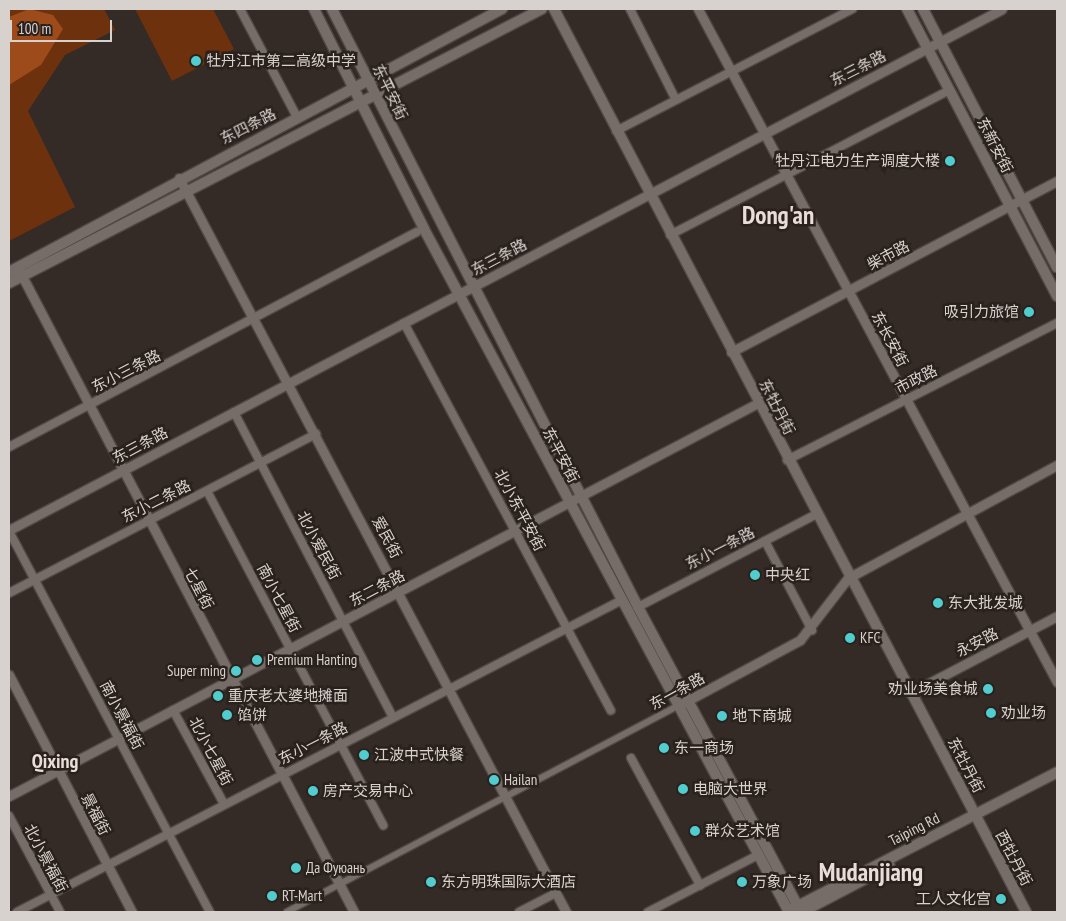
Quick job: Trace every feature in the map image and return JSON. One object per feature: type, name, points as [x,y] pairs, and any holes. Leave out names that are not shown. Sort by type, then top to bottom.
[{"type":"main road","name":"东平安街","points":[[314,9],[359,104],[787,912]]},
{"type":"main road","name":"东平安街","points":[[332,9],[638,607],[800,910]]},
{"type":"main road","name":"东四条路","points":[[16,272],[180,178],[502,9]]},
{"type":"main road","points":[[9,282],[16,272],[359,104],[542,9]]},
{"type":"main road","name":"东牡丹街","points":[[554,9],[815,515],[977,818]]},
{"type":"main road","name":"东新安街","points":[[907,9],[1057,296]]},
{"type":"main road","name":"东新安街","points":[[922,9],[1057,267]]},
{"type":"main road","name":"Taiping Rd","points":[[977,818],[1057,772]]},
{"type":"main road","name":"Taiping Rd","points":[[787,912],[800,910],[1057,778]]},
{"type":"main road","name":"西牡丹街","points":[[977,818],[1026,912]]},
{"type":"street","points":[[240,9],[297,117]]},
{"type":"street","points":[[630,9],[676,100]]},
{"type":"street","name":"东长安街","points":[[698,9],[1057,682]]},
{"type":"street","points":[[616,131],[852,9]]},
{"type":"street","name":"东三条路","points":[[9,530],[473,287],[763,131],[940,42],[990,12],[1002,9]]},
{"type":"street","points":[[670,235],[950,90]]},
{"type":"street","name":"爱民街","points":[[180,178],[400,591],[566,912]]},
{"type":"street","name":"柴市路","points":[[731,352],[1057,181]]},
{"type":"street","name":"东小三条路","points":[[9,447],[256,319],[417,232]]},
{"type":"street","name":"七星街","points":[[16,272],[354,912]]},
{"type":"street","name":"北小东平安街","points":[[404,323],[611,710]]},
{"type":"street","name":"市政路","points":[[787,460],[1057,323]]},
{"type":"street","name":"东二条路","points":[[9,796],[758,403]]},
{"type":"street","name":"北小爱民街","points":[[234,412],[393,717]]},
{"type":"street","name":"东小二条路","points":[[9,593],[316,434]]},
{"type":"street","name":"东一条路","points":[[287,912],[786,649],[812,630],[848,578],[1057,465]]},
{"type":"street","name":"南小七星街","points":[[207,491],[383,825]]},
{"type":"street","name":"东小一条路","points":[[638,607],[815,515]]},
{"type":"street","name":"南小景福街","points":[[9,530],[210,912]]},
{"type":"street","points":[[765,541],[812,630]]},
{"type":"street","name":"东小一条路","points":[[18,912],[107,864],[622,600]]},
{"type":"street","name":"永安路","points":[[910,693],[1057,616]]},
{"type":"street","name":"景福街","points":[[9,674],[132,912]]},
{"type":"street","name":"北小七星街","points":[[173,710],[224,804]]},
{"type":"street","points":[[631,758],[700,885]]},
{"type":"street","name":"北小景福街","points":[[9,816],[60,912]]},
{"type":"street","points":[[648,912],[758,855]]},
{"type":"street","points":[[519,912],[556,893]]},
{"type":"shaded area","points":[[9,9],[104,9],[115,30],[65,55],[28,111],[75,207],[9,241]]},
{"type":"shaded area","points":[[29,9],[53,15],[63,29],[41,65],[9,85],[9,17]]},
{"type":"shaded area","points":[[135,9],[213,9],[234,49],[172,81]]},
{"type":"place","name":"牡丹江市第二高级中学","points":[[196,61]]},
{"type":"place","name":"牡丹江电力生产调度大楼","points":[[950,161]]},
{"type":"place","name":"吸引力旅馆","points":[[1029,312]]},
{"type":"place","name":"中央红","points":[[755,575]]},
{"type":"place","name":"东大批发城","points":[[938,603]]},
{"type":"place","name":"KFC","points":[[850,638]]},
{"type":"place","name":"Premium Hanting","points":[[257,660]]},
{"type":"place","name":"Super ming","points":[[236,671]]},
{"type":"place","name":"劝业场美食城","points":[[988,689]]},
{"type":"place","name":"重庆老太婆地摊面","points":[[218,696]]},
{"type":"place","name":"劝业场","points":[[991,713]]},
{"type":"place","name":"馅饼","points":[[227,715]]},
{"type":"place","name":"地下商城","points":[[722,716]]},
{"type":"place","name":"东一商场","points":[[664,748]]},
{"type":"place","name":"江波中式快餐","points":[[364,755]]},
{"type":"place","name":"Hailan","points":[[494,780]]},
{"type":"place","name":"电脑大世界","points":[[683,789]]},
{"type":"place","name":"房产交易中心","points":[[313,791]]},
{"type":"place","name":"群众艺术馆","points":[[695,831]]},
{"type":"place","name":"Да Фуюань","points":[[296,868]]},
{"type":"place","name":"东方明珠国际大酒店","points":[[431,882]]},
{"type":"place","name":"万象广场","points":[[742,882]]},
{"type":"place","name":"RT-Mart","points":[[272,896]]},
{"type":"place","name":"工人文化宫","points":[[1001,899]]},
{"type":"district","name":"Dong'an","points":[[778,215]]},
{"type":"district","name":"Qixing","points":[[55,761]]},
{"type":"district","name":"Mudanjiang","points":[[871,872]]}]
